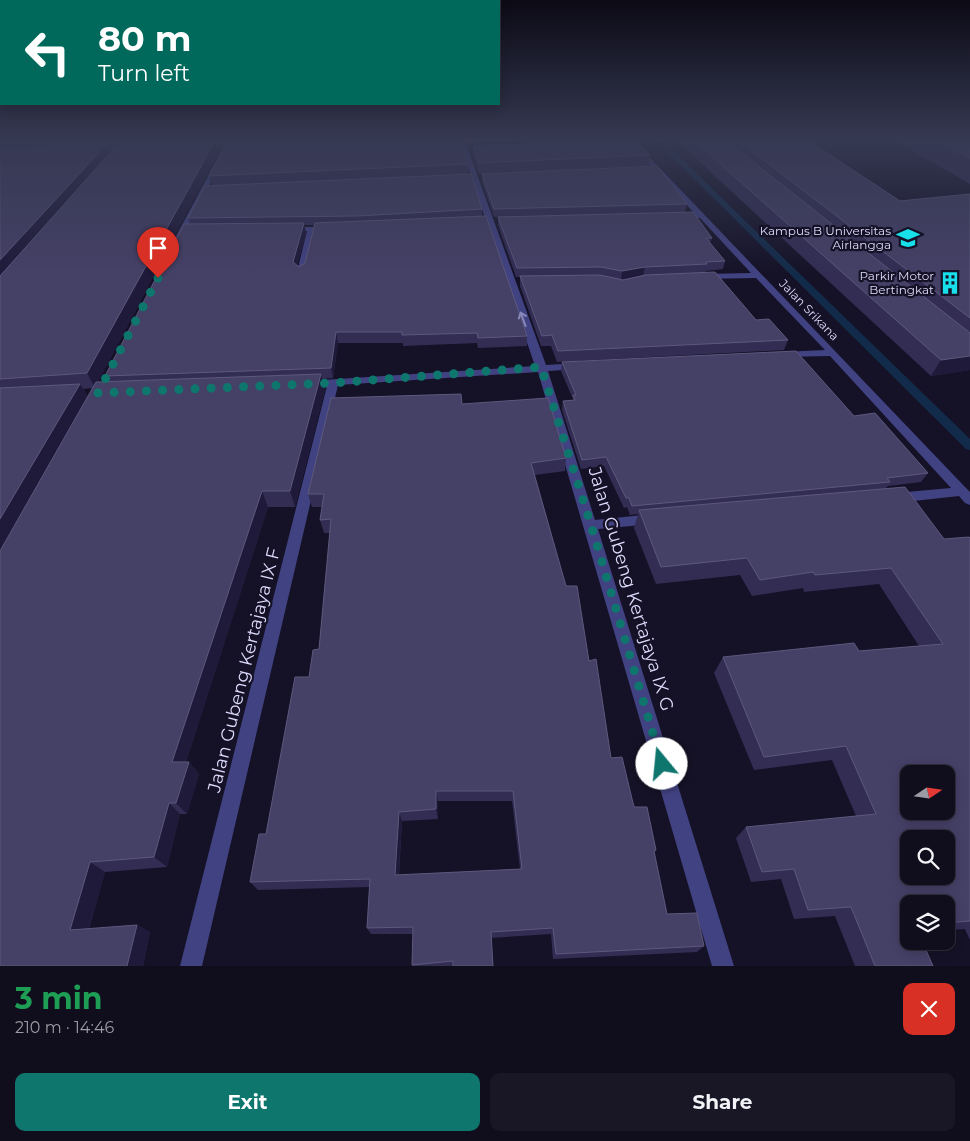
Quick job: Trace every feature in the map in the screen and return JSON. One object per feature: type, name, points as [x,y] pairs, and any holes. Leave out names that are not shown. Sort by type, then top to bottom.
[{"type":"street","points":[[174,247],[207,184]]},
{"type":"street","name":"Jalan Gubeng Kertajaya IX G","points":[[476,184],[485,221],[514,282],[591,525],[723,966]]},
{"type":"street","name":"Jalan Srikana","points":[[668,184],[833,353],[966,496]]},
{"type":"street","points":[[204,190],[213,189]]},
{"type":"street","points":[[672,216],[700,216]]},
{"type":"street","points":[[485,221],[499,221]]},
{"type":"street","points":[[278,230],[339,228]]},
{"type":"street","points":[[301,272],[312,229]]},
{"type":"street","points":[[183,230],[192,230]]},
{"type":"street","points":[[690,278],[757,275]]},
{"type":"street","points":[[775,356],[833,353]]},
{"type":"street","points":[[294,385],[590,365]]},
{"type":"street","name":"Jalan Gubeng Kertajaya IX F","points":[[191,966],[333,383]]},
{"type":"street","points":[[885,499],[966,496]]},
{"type":"street","points":[[591,525],[669,518]]},
{"type":"building","points":[[0,184],[70,184],[0,260]]},
{"type":"building","points":[[82,184],[191,184],[87,373],[0,379],[0,276]]},
{"type":"building","points":[[248,184],[474,184],[482,209],[357,216],[188,218],[205,186]]},
{"type":"building","points":[[485,184],[671,184],[687,204],[494,209]]},
{"type":"building","points":[[743,184],[781,184],[970,333],[970,356],[941,360]]},
{"type":"building","points":[[795,184],[874,184],[900,201],[970,194],[970,318]]},
{"type":"building","points":[[693,212],[712,238],[706,238],[725,261],[706,262],[707,264],[645,267],[622,271],[601,267],[517,268],[498,217]]},
{"type":"building","points":[[486,216],[527,336],[478,338],[477,333],[402,335],[402,332],[336,332],[331,368],[105,376],[184,224],[304,223],[293,262],[299,267],[305,263],[315,223]]},
{"type":"building","points":[[715,272],[756,320],[769,319],[788,340],[558,351],[552,335],[542,336],[520,276],[600,275],[623,280],[646,275]]},
{"type":"building","points":[[796,351],[854,416],[875,413],[928,473],[887,478],[890,482],[632,506],[629,498],[626,498],[606,457],[582,460],[563,401],[575,400],[573,395],[576,395],[562,362]]},
{"type":"building","points":[[321,374],[290,491],[262,491],[172,762],[189,762],[176,803],[169,803],[154,857],[90,862],[70,930],[137,925],[127,966],[0,966],[0,551],[96,382]]},
{"type":"building","points":[[80,384],[0,519],[0,388]]},
{"type":"building","points":[[461,394],[462,404],[548,398],[566,458],[531,463],[566,586],[577,586],[589,661],[596,659],[611,758],[622,757],[634,807],[647,807],[667,914],[697,913],[704,946],[556,954],[553,928],[491,932],[493,966],[453,966],[453,961],[412,965],[413,927],[367,928],[370,879],[250,882],[259,834],[266,834],[295,677],[309,677],[313,650],[319,649],[331,519],[320,520],[324,494],[308,494],[331,398]],"holes":[[[436,791],[513,791],[522,869],[395,875],[399,812],[436,809]]]},
{"type":"building","points":[[905,487],[944,539],[970,538],[970,921],[955,922],[955,895],[900,895],[900,950],[926,950],[933,966],[875,966],[851,907],[808,910],[794,869],[762,872],[746,827],[876,814],[846,746],[764,757],[723,657],[854,643],[859,651],[943,644],[891,568],[815,575],[813,572],[760,580],[747,558],[661,567],[639,510]]},
{"type":"waterway","points":[[703,184],[970,446]]},
{"type":"place","name":"Kampus B Universitas Airlangga","points":[[908,238]]},
{"type":"place","name":"Parkir Motor Bertingkat","points":[[950,283]]},
{"type":"route","points":[[158,278],[98,393],[333,383],[541,367],[591,525],[662,764]]}]
